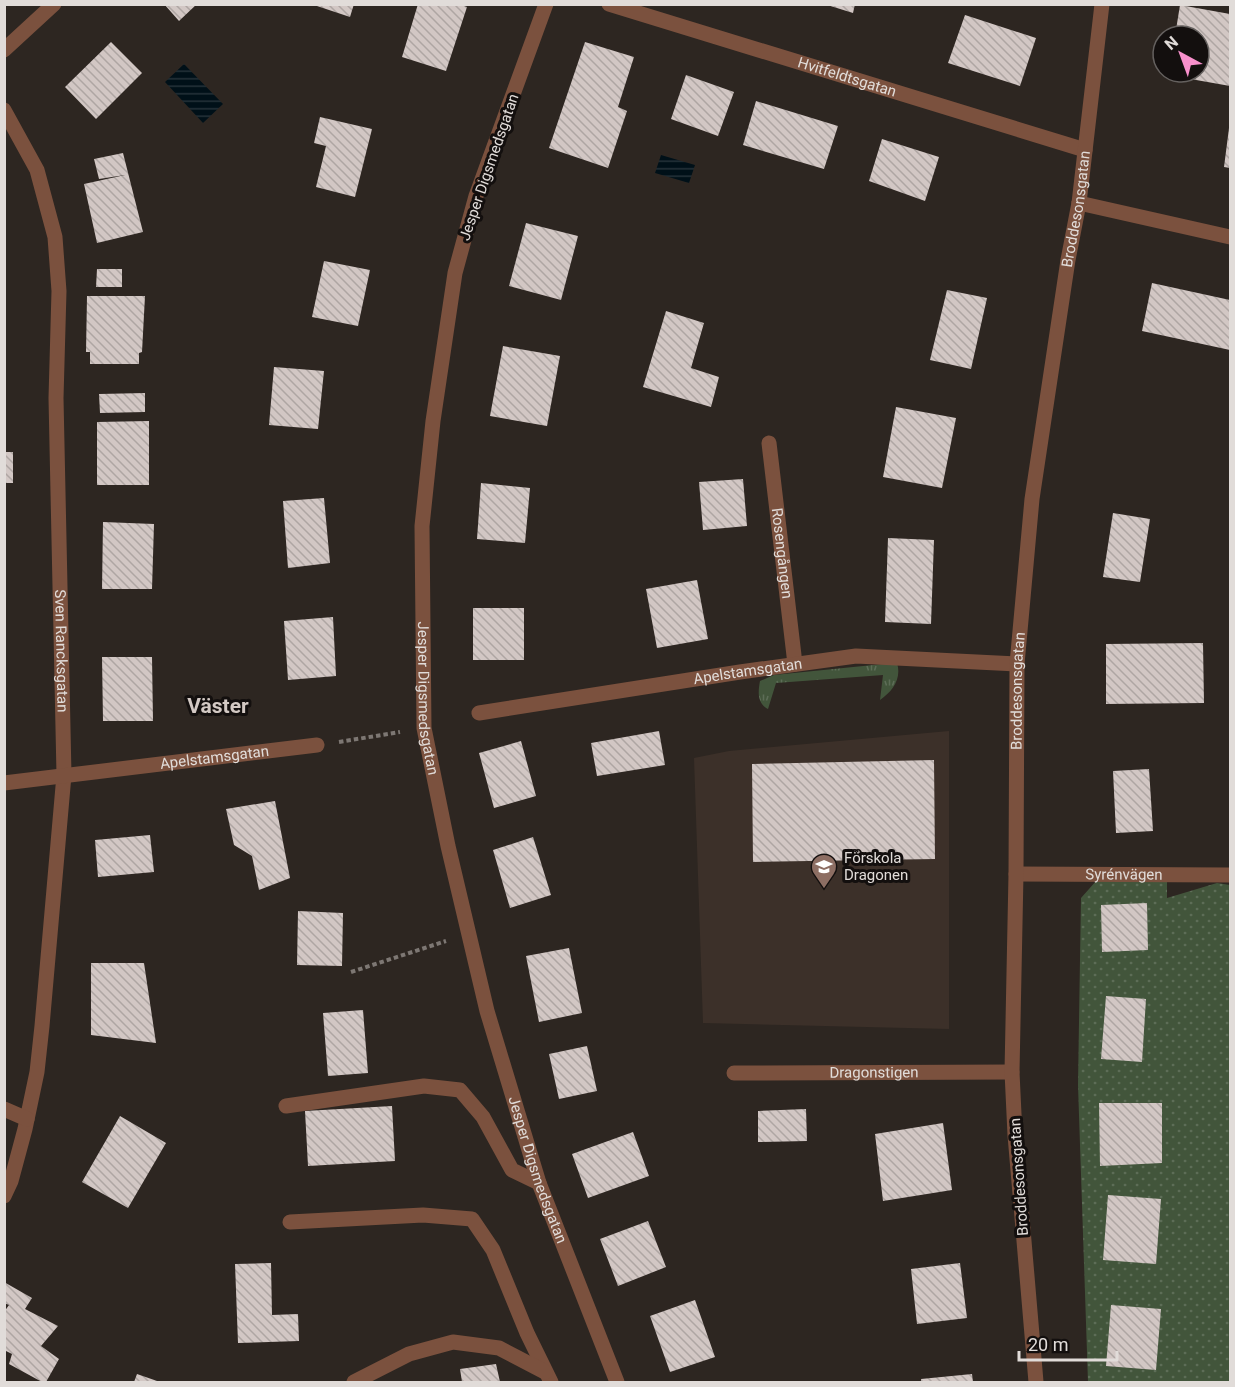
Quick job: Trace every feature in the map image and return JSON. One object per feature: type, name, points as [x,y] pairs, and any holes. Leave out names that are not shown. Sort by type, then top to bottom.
[{"type":"street","points":[[4,50],[54,4]]},
{"type":"street","name":"Jesper Digsmedsgatan","points":[[546,4],[476,196],[455,273],[433,421],[422,526],[424,728],[448,846],[487,1011],[539,1183],[617,1383]]},
{"type":"street","name":"Hvitfeldtsgatan","points":[[609,4],[1085,150]]},
{"type":"street","name":"Broddesonsgatan","points":[[1036,1383],[1018,1180],[1012,1072],[1017,664],[1032,499],[1068,260],[1079,203],[1102,4]]},
{"type":"street","name":"Sven Rancksgatan","points":[[4,110],[37,170],[55,237],[59,291],[56,398],[64,774],[37,1072],[11,1181],[4,1196]]},
{"type":"street","points":[[1079,203],[1230,237]]},
{"type":"street","name":"Rosengången","points":[[769,443],[795,664]]},
{"type":"street","name":"Apelstamsgatan","points":[[479,712],[856,656],[1017,664]]},
{"type":"street","name":"Apelstamsgatan","points":[[4,783],[317,745]]},
{"type":"street","name":"Syrénvägen","points":[[1016,874],[1230,875]]},
{"type":"street","name":"Dragonstigen","points":[[734,1073],[1012,1072]]},
{"type":"street","points":[[286,1106],[424,1086],[460,1090],[483,1117],[512,1170],[539,1183]]},
{"type":"street","points":[[4,1109],[27,1119]]},
{"type":"street","points":[[290,1222],[423,1215],[471,1219],[493,1250],[548,1377]]},
{"type":"street","points":[[354,1383],[409,1354],[453,1342],[499,1348],[548,1377]]},
{"type":"path","points":[[317,745],[424,728]]},
{"type":"path","points":[[351,972],[470,934]]},
{"type":"shaded area","points":[[184,64],[223,104],[203,123],[165,82]]},
{"type":"shaded area","points":[[661,155],[695,165],[689,183],[655,173]]},
{"type":"shaded area","name":"Förskola Dragonen","points":[[949,731],[949,1029],[703,1023],[694,758],[729,751]]},
{"type":"green space","points":[[897,663],[897,680],[892,689],[880,700],[883,675],[776,683],[768,709],[764,707],[759,697],[760,681],[774,675]]},
{"type":"green space","points":[[1097,880],[1167,882],[1167,898],[1217,883],[1230,885],[1230,1382],[1088,1382],[1078,1085],[1081,898]]},
{"type":"building","points":[[164,4],[197,4],[179,21]]},
{"type":"building","points":[[311,4],[354,4],[350,17]]},
{"type":"building","points":[[418,4],[459,4],[467,7],[446,71],[402,57]]},
{"type":"building","points":[[824,4],[855,4],[853,13]]},
{"type":"building","points":[[1180,5],[1230,14],[1230,86],[1211,83],[1211,24],[1177,24]]},
{"type":"building","points":[[965,15],[1036,38],[1020,86],[948,63]]},
{"type":"building","points":[[111,42],[142,73],[96,119],[65,87]]},
{"type":"building","points":[[585,42],[634,57],[618,107],[627,111],[608,168],[549,148]]},
{"type":"building","points":[[686,75],[734,92],[718,136],[671,119]]},
{"type":"building","points":[[756,101],[838,126],[824,169],[743,145]]},
{"type":"building","points":[[320,117],[372,129],[355,197],[316,187],[326,146],[314,143]]},
{"type":"building","points":[[1230,129],[1230,168],[1224,167]]},
{"type":"building","points":[[882,139],[939,157],[925,201],[869,181]]},
{"type":"building","points":[[123,153],[143,232],[97,243],[84,184],[125,175],[99,179],[94,159]]},
{"type":"building","points":[[526,223],[578,236],[561,300],[509,286]]},
{"type":"building","points":[[324,261],[370,270],[358,326],[312,317]]},
{"type":"building","points":[[97,269],[122,269],[122,287],[96,287]]},
{"type":"building","points":[[1152,283],[1230,300],[1230,350],[1142,331]]},
{"type":"building","points":[[947,290],[987,298],[971,369],[930,360]]},
{"type":"building","points":[[87,296],[145,296],[142,352],[139,353],[139,364],[90,364],[90,352],[86,352]]},
{"type":"building","points":[[666,311],[704,323],[691,368],[719,377],[711,407],[643,387]]},
{"type":"building","points":[[503,346],[560,356],[547,426],[490,416]]},
{"type":"building","points":[[274,367],[324,371],[318,429],[269,425]]},
{"type":"building","points":[[145,393],[145,412],[100,413],[99,394]]},
{"type":"building","points":[[896,407],[956,418],[942,488],[883,477]]},
{"type":"building","points":[[149,421],[149,485],[97,485],[97,422]]},
{"type":"building","points":[[4,452],[13,452],[13,483],[4,483]]},
{"type":"building","points":[[743,479],[747,526],[703,530],[699,482]]},
{"type":"building","points":[[481,483],[530,488],[525,543],[477,539]]},
{"type":"building","points":[[324,498],[330,563],[288,568],[283,501]]},
{"type":"building","points":[[1113,513],[1150,519],[1140,582],[1103,577]]},
{"type":"building","points":[[103,522],[154,524],[152,589],[102,589]]},
{"type":"building","points":[[888,538],[934,540],[931,624],[885,622]]},
{"type":"building","points":[[697,580],[708,639],[657,648],[646,589]]},
{"type":"building","points":[[473,608],[524,608],[524,660],[473,660]]},
{"type":"building","points":[[333,617],[336,676],[288,680],[284,621]]},
{"type":"building","points":[[1203,643],[1204,703],[1106,704],[1106,644]]},
{"type":"building","points":[[102,657],[152,657],[153,721],[103,721]]},
{"type":"building","points":[[659,731],[665,765],[597,776],[591,743]]},
{"type":"building","points":[[521,741],[536,796],[494,808],[479,753]]},
{"type":"building","points":[[934,760],[935,859],[753,862],[752,764]]},
{"type":"building","points":[[1149,769],[1153,831],[1116,833],[1113,771]]},
{"type":"building","points":[[275,801],[290,878],[259,890],[252,856],[234,845],[226,809]]},
{"type":"building","points":[[150,835],[154,872],[98,877],[95,840]]},
{"type":"building","points":[[533,837],[551,895],[510,908],[493,850]]},
{"type":"building","points":[[1147,903],[1148,950],[1102,952],[1101,905]]},
{"type":"building","points":[[298,911],[343,913],[342,966],[297,965]]},
{"type":"building","points":[[569,948],[582,1013],[539,1022],[526,956]]},
{"type":"building","points":[[91,963],[144,963],[156,1043],[91,1035]]},
{"type":"building","points":[[1106,996],[1146,999],[1142,1062],[1101,1059]]},
{"type":"building","points":[[363,1010],[368,1073],[328,1076],[323,1013]]},
{"type":"building","points":[[587,1046],[597,1091],[559,1099],[549,1054]]},
{"type":"building","points":[[1099,1103],[1162,1103],[1162,1163],[1100,1166]]},
{"type":"building","points":[[392,1106],[395,1161],[308,1166],[305,1111]]},
{"type":"building","points":[[806,1109],[807,1141],[758,1142],[758,1111]]},
{"type":"building","points":[[120,1116],[166,1143],[128,1208],[82,1182]]},
{"type":"building","points":[[943,1123],[952,1190],[883,1201],[875,1134]]},
{"type":"building","points":[[633,1132],[649,1176],[588,1198],[572,1154]]},
{"type":"building","points":[[1108,1195],[1161,1199],[1156,1264],[1103,1260]]},
{"type":"building","points":[[648,1221],[666,1267],[618,1286],[600,1239]]},
{"type":"building","points":[[271,1263],[272,1315],[298,1314],[299,1341],[238,1343],[235,1264]]},
{"type":"building","points":[[960,1263],[967,1318],[917,1324],[911,1269]]},
{"type":"building","points":[[4,1282],[32,1298],[25,1309],[58,1326],[41,1346],[59,1359],[46,1382],[9,1364],[12,1354],[4,1350],[4,1312],[9,1305],[4,1303]]},
{"type":"building","points":[[695,1300],[715,1357],[670,1372],[650,1316]]},
{"type":"building","points":[[1111,1305],[1161,1309],[1156,1370],[1106,1366]]},
{"type":"building","points":[[496,1364],[500,1382],[462,1382],[460,1369]]},
{"type":"building","points":[[137,1374],[160,1382],[134,1382]]},
{"type":"building","points":[[972,1374],[973,1382],[921,1382],[921,1379]]},
{"type":"place","name":"Förskola Dragonen","points":[[824,890]]},
{"type":"district","name":"Väster","points":[[218,706]]}]
